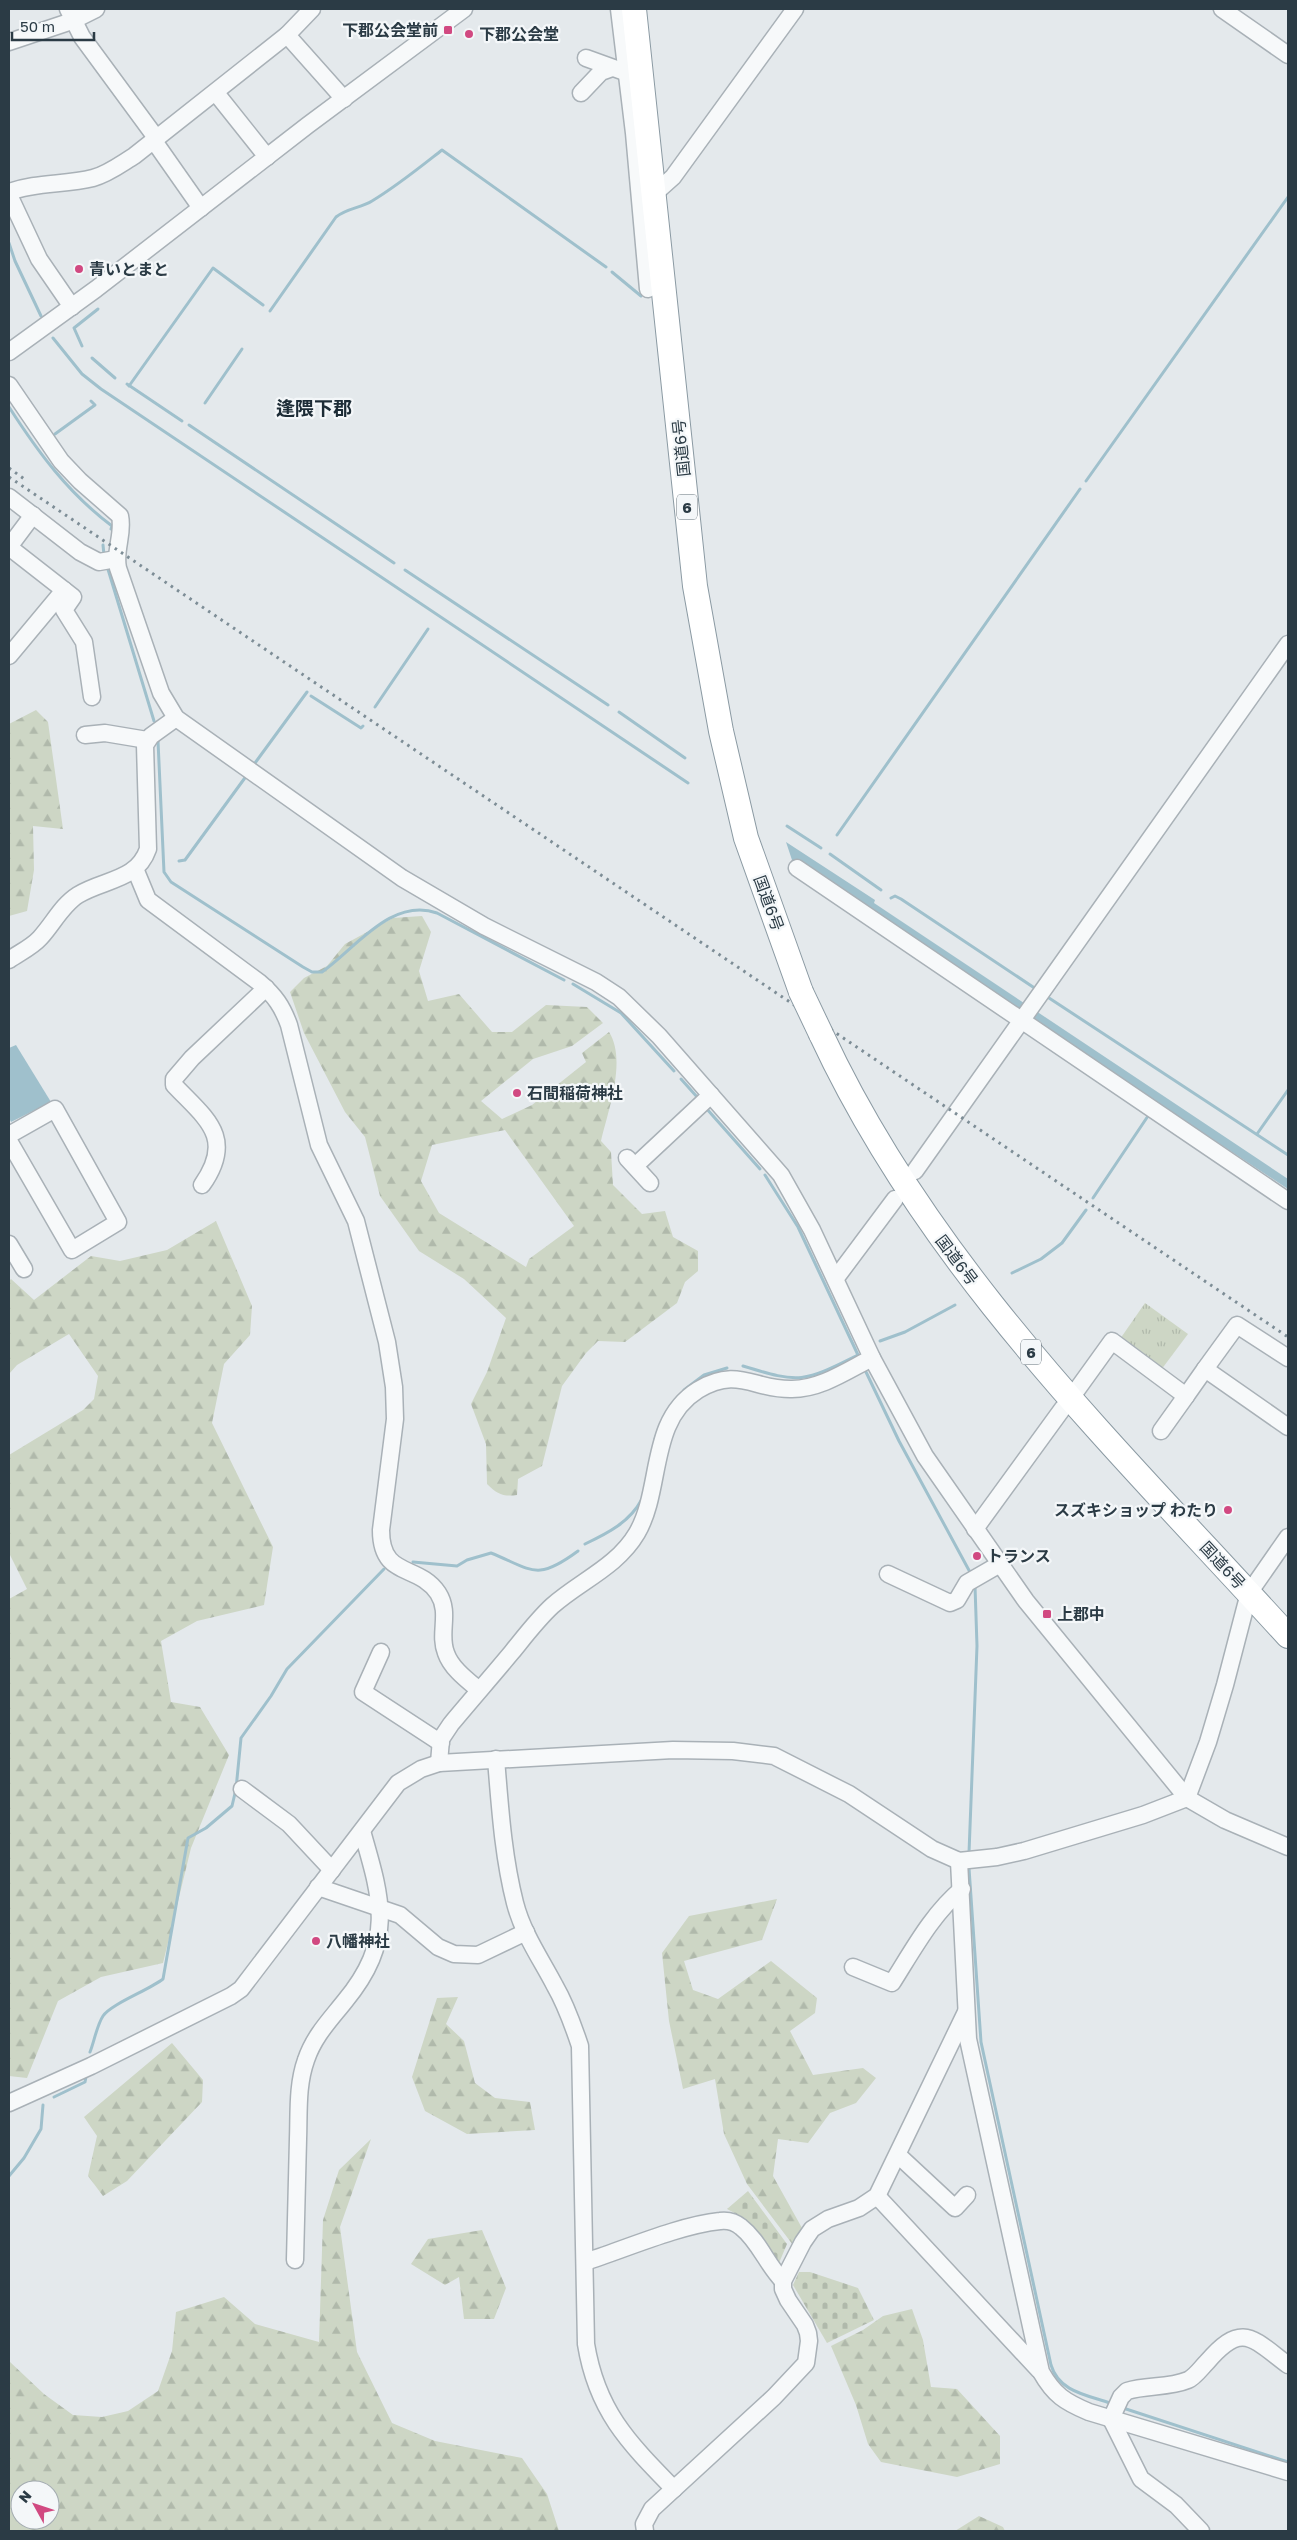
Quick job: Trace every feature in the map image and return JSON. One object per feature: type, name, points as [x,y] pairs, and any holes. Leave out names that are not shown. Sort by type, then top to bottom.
[{"type":"highway","name":"国道6号","points":[[634,9],[626,73],[654,194],[695,586],[710,675],[746,838],[801,992],[838,1072],[877,1143],[917,1206],[945,1245],[986,1298],[1070,1398],[1288,1636]]},
{"type":"street","points":[[9,42],[70,15],[96,9]]},
{"type":"street","points":[[72,307],[38,259],[9,194],[40,184],[93,178],[114,169],[155,140],[287,35],[312,9]]},
{"type":"street","points":[[9,352],[72,307],[344,98],[464,9]]},
{"type":"street","points":[[619,9],[634,133],[648,289]]},
{"type":"street","points":[[654,194],[673,177],[795,9]]},
{"type":"street","points":[[1222,9],[1288,55]]},
{"type":"street","points":[[70,15],[201,208]]},
{"type":"street","points":[[287,35],[344,98]]},
{"type":"street","points":[[586,58],[626,73]]},
{"type":"street","points":[[581,92],[601,72],[626,73]]},
{"type":"street","points":[[216,92],[267,157]]},
{"type":"street","points":[[9,385],[61,461],[98,498],[118,512],[121,525],[118,566],[161,693],[176,718],[402,878],[484,926],[596,982],[619,996],[659,1036],[781,1175],[812,1230],[872,1358],[925,1456],[1000,1564],[1064,1649],[1187,1798],[1225,1820],[1288,1847]]},
{"type":"street","points":[[9,497],[80,552],[99,562],[118,566]]},
{"type":"street","points":[[33,515],[9,547],[73,597],[64,610],[84,642],[92,697]]},
{"type":"street","points":[[9,656],[64,590]]},
{"type":"street","points":[[915,1171],[1288,644]]},
{"type":"street","points":[[9,960],[38,940],[71,899],[93,887],[136,871],[144,860],[148,849],[146,745],[148,740],[176,718]]},
{"type":"street","points":[[85,735],[104,733],[148,740]]},
{"type":"street","points":[[797,868],[1026,1013],[1288,1201]]},
{"type":"street","points":[[136,871],[148,900],[266,988],[280,1002],[290,1025],[319,1145],[356,1222],[387,1342],[394,1387],[395,1419],[380,1530],[381,1544],[385,1556],[395,1567],[429,1583],[438,1593],[446,1612],[444,1645],[446,1655],[452,1664],[479,1690]]},
{"type":"street","points":[[202,1185],[213,1166],[216,1132],[204,1116],[174,1084],[174,1079],[192,1058],[266,988]]},
{"type":"street","points":[[650,1183],[631,1162],[711,1094]]},
{"type":"street","points":[[9,1135],[55,1109],[118,1222],[72,1250],[9,1141]]},
{"type":"street","points":[[836,1278],[895,1199]]},
{"type":"street","points":[[9,1244],[24,1269]]},
{"type":"street","points":[[1161,1431],[1237,1325],[1288,1358]]},
{"type":"street","points":[[1076,1391],[1112,1341],[1186,1396]]},
{"type":"street","points":[[438,1762],[441,1743],[451,1724],[479,1690],[552,1606],[620,1556],[636,1534],[650,1504],[665,1432],[681,1405],[697,1391],[728,1379],[740,1378],[790,1389],[803,1388],[822,1382],[872,1358]]},
{"type":"street","points":[[1205,1370],[1288,1427]]},
{"type":"street","points":[[975,1528],[1063,1408]]},
{"type":"street","points":[[9,2103],[92,2066],[231,1996],[241,1989],[398,1783],[421,1768],[438,1762],[673,1750],[733,1751],[774,1756],[849,1794],[932,1848],[959,1861],[1024,1852],[1143,1815],[1187,1798],[1211,1733],[1249,1593],[1288,1537]]},
{"type":"street","points":[[888,1574],[950,1603],[957,1600],[967,1583],[1000,1564]]},
{"type":"street","points":[[381,1652],[362,1692],[441,1743]]},
{"type":"street","points":[[496,1759],[503,1837],[515,1904],[536,1955],[555,1985],[568,2013],[580,2046],[586,2344],[590,2371],[599,2395],[626,2440],[674,2489]]},
{"type":"street","points":[[242,1789],[289,1824],[332,1870]]},
{"type":"street","points":[[295,2260],[299,2090],[306,2060],[320,2030],[346,2000],[369,1965],[380,1936],[381,1921],[379,1908],[362,1831]]},
{"type":"street","points":[[959,1861],[962,1889],[968,2039],[1041,2372]]},
{"type":"street","points":[[318,1887],[400,1915],[438,1947],[454,1954],[478,1955],[526,1932]]},
{"type":"street","points":[[853,1968],[892,1983],[936,1916],[949,1900],[962,1889]]},
{"type":"street","points":[[646,2531],[644,2524],[646,2517],[768,2402],[806,2363],[809,2341],[808,2333],[805,2325],[788,2300],[783,2289],[783,2281],[803,2242],[812,2229],[828,2219],[859,2208],[877,2196],[967,2010]]},
{"type":"street","points":[[898,2155],[955,2208],[967,2195]]},
{"type":"street","points":[[877,2196],[1041,2372],[1051,2389],[1069,2404],[1111,2419],[1288,2472]]},
{"type":"street","points":[[585,2262],[693,2227],[721,2220],[732,2221],[750,2236],[772,2270],[783,2281]]},
{"type":"street","points":[[1111,2419],[1121,2397],[1127,2390],[1178,2384],[1190,2379],[1222,2344],[1236,2337],[1242,2336],[1260,2344],[1288,2366]]},
{"type":"street","points":[[1111,2419],[1141,2479],[1176,2505],[1201,2531]]},
{"type":"green space","points":[[36,710],[48,722],[63,829],[33,826],[34,870],[27,911],[9,916],[9,724]]},
{"type":"green space","points":[[422,916],[431,932],[419,971],[428,1001],[459,994],[492,1032],[512,1032],[546,1005],[587,1007],[603,1023],[572,1046],[533,1059],[481,1101],[502,1119],[532,1105],[586,1062],[582,1053],[609,1032],[614,1043],[616,1071],[601,1141],[611,1152],[613,1185],[642,1214],[665,1211],[673,1237],[698,1251],[698,1271],[685,1282],[677,1303],[625,1342],[598,1341],[586,1353],[562,1386],[542,1466],[518,1479],[517,1495],[508,1496],[500,1494],[487,1484],[486,1444],[471,1404],[487,1372],[506,1318],[464,1279],[419,1251],[380,1196],[365,1137],[345,1112],[304,1033],[290,992],[304,978],[327,966],[345,944],[393,918]],"holes":[[[505,1130],[574,1226],[529,1259],[526,1267],[439,1213],[421,1181],[432,1145]]]},
{"type":"green space","points":[[216,1221],[252,1306],[250,1335],[224,1364],[212,1423],[273,1547],[264,1605],[197,1621],[161,1641],[171,1702],[200,1707],[229,1755],[191,1848],[163,1963],[101,1977],[58,2001],[27,2078],[9,2076],[9,1599],[27,1589],[9,1553],[9,1455],[83,1410],[94,1399],[98,1376],[69,1334],[17,1365],[9,1374],[9,1281],[11,1279],[34,1300],[91,1256],[120,1261],[167,1250]]},
{"type":"green space","points":[[1145,1303],[1188,1334],[1161,1370],[1120,1339]]},
{"type":"green space","points":[[777,1899],[762,1940],[684,1961],[693,1990],[718,1999],[771,1961],[817,1998],[815,2013],[790,2031],[813,2075],[863,2068],[876,2078],[856,2103],[830,2113],[808,2143],[778,2139],[773,2176],[802,2228],[793,2245],[747,2184],[724,2134],[715,2079],[683,2089],[669,2021],[662,1953],[689,1916]]},
{"type":"green space","points":[[458,1997],[446,2024],[464,2041],[475,2083],[495,2098],[530,2102],[535,2130],[467,2134],[425,2111],[412,2077],[437,1998]]},
{"type":"green space","points":[[172,2043],[203,2080],[202,2102],[127,2181],[103,2196],[88,2176],[97,2136],[84,2117]]},
{"type":"green space","points":[[371,2139],[340,2227],[357,2352],[392,2423],[435,2441],[522,2458],[547,2494],[559,2531],[9,2531],[9,2361],[44,2394],[73,2415],[102,2417],[128,2411],[158,2391],[172,2351],[176,2312],[224,2297],[255,2324],[319,2342],[323,2220],[339,2170]]},
{"type":"green space","points":[[748,2191],[787,2244],[779,2263],[758,2232],[746,2220],[727,2209]]},
{"type":"green space","points":[[482,2230],[506,2288],[494,2319],[464,2319],[459,2277],[445,2285],[411,2264],[428,2239]]},
{"type":"green space","points":[[799,2272],[810,2272],[858,2288],[874,2320],[827,2343],[793,2285]]},
{"type":"green space","points":[[912,2309],[923,2340],[931,2387],[957,2389],[1000,2436],[1000,2464],[957,2477],[881,2462],[868,2444],[856,2405],[831,2346],[863,2330],[883,2316]]},
{"type":"green space","points":[[979,2516],[1003,2527],[1005,2531],[955,2531]]},
{"type":"water","points":[[786,842],[875,900],[874,903],[1288,1179],[1288,1189],[792,860]]},
{"type":"water","points":[[16,1045],[51,1102],[11,1122],[9,1118],[9,1048]]},
{"type":"waterway","points":[[270,311],[336,217],[381,195],[408,177],[442,150],[606,267]]},
{"type":"waterway","points":[[1086,481],[1288,197]]},
{"type":"waterway","points":[[9,243],[15,261],[41,316]]},
{"type":"waterway","points":[[129,386],[213,268],[263,305]]},
{"type":"waterway","points":[[612,272],[641,296]]},
{"type":"waterway","points":[[82,346],[74,328],[98,309]]},
{"type":"waterway","points":[[53,338],[82,374],[101,389],[688,783]]},
{"type":"waterway","points":[[205,403],[242,349]]},
{"type":"waterway","points":[[92,358],[115,378]]},
{"type":"waterway","points":[[127,384],[182,421]]},
{"type":"waterway","points":[[55,434],[95,405],[91,401]]},
{"type":"waterway","points":[[9,407],[55,471],[81,500],[112,526],[111,529]]},
{"type":"waterway","points":[[189,425],[394,563]]},
{"type":"waterway","points":[[837,835],[1080,489]]},
{"type":"waterway","points":[[103,545],[104,555]]},
{"type":"waterway","points":[[107,566],[154,721]]},
{"type":"waterway","points":[[405,570],[608,705]]},
{"type":"waterway","points":[[375,707],[428,629]]},
{"type":"waterway","points":[[255,763],[307,692]]},
{"type":"waterway","points":[[311,696],[361,728],[363,726]]},
{"type":"waterway","points":[[619,712],[685,758]]},
{"type":"waterway","points":[[158,741],[164,872],[171,882],[303,967],[312,972],[322,972],[361,939],[389,919],[404,912],[420,910],[437,913],[564,980]]},
{"type":"waterway","points":[[179,861],[185,860],[247,775]]},
{"type":"waterway","points":[[787,826],[821,848]]},
{"type":"waterway","points":[[830,854],[881,890]]},
{"type":"waterway","points":[[891,898],[895,896],[901,899],[1036,989]]},
{"type":"waterway","points":[[573,984],[621,1013],[674,1071]]},
{"type":"waterway","points":[[1046,996],[1288,1155]]},
{"type":"waterway","points":[[681,1079],[698,1098]]},
{"type":"waterway","points":[[1257,1134],[1288,1090]]},
{"type":"waterway","points":[[706,1108],[760,1169]]},
{"type":"waterway","points":[[1093,1198],[1150,1113]]},
{"type":"waterway","points":[[743,1366],[778,1376],[802,1377],[825,1371],[858,1355],[798,1227],[765,1175]]},
{"type":"waterway","points":[[1012,1273],[1041,1259],[1062,1243],[1086,1210]]},
{"type":"waterway","points":[[880,1341],[905,1332],[955,1305]]},
{"type":"waterway","points":[[684,1390],[704,1375],[727,1368]]},
{"type":"waterway","points":[[866,1372],[899,1441],[971,1574]]},
{"type":"waterway","points":[[655,1439],[660,1426]]},
{"type":"waterway","points":[[585,1544],[618,1526],[631,1514],[642,1499]]},
{"type":"waterway","points":[[413,1562],[457,1566],[467,1560],[491,1553],[526,1568],[543,1570],[553,1567],[578,1551]]},
{"type":"waterway","points":[[90,2052],[99,2024],[107,2011],[163,1979],[188,1838],[206,1828],[232,1806],[236,1789],[241,1738],[271,1696],[287,1669],[384,1569]]},
{"type":"waterway","points":[[969,1853],[977,1646],[975,1586]]},
{"type":"waterway","points":[[969,1868],[981,2042],[1051,2365],[1060,2381],[1067,2387],[1083,2395],[1110,2403]]},
{"type":"waterway","points":[[54,2097],[85,2082],[86,2077]]},
{"type":"waterway","points":[[9,2176],[24,2158],[41,2129],[43,2105]]},
{"type":"waterway","points":[[1123,2408],[1288,2462]]},
{"type":"railway","points":[[9,468],[27,481]]},
{"type":"railway","points":[[9,477],[1288,1337]]},
{"type":"place","name":"下郡公会堂前","points":[[448,30]]},
{"type":"place","name":"下郡公会堂","points":[[469,34]]},
{"type":"place","name":"青いとまと","points":[[79,269]]},
{"type":"place","name":"石間稲荷神社","points":[[517,1093]]},
{"type":"place","name":"スズキショップ わたり","points":[[1228,1510]]},
{"type":"place","name":"トランス","points":[[977,1556]]},
{"type":"place","name":"上郡中","points":[[1047,1614]]},
{"type":"place","name":"八幡神社","points":[[316,1941]]},
{"type":"district","name":"逢隈下郡","points":[[314,407]]}]
